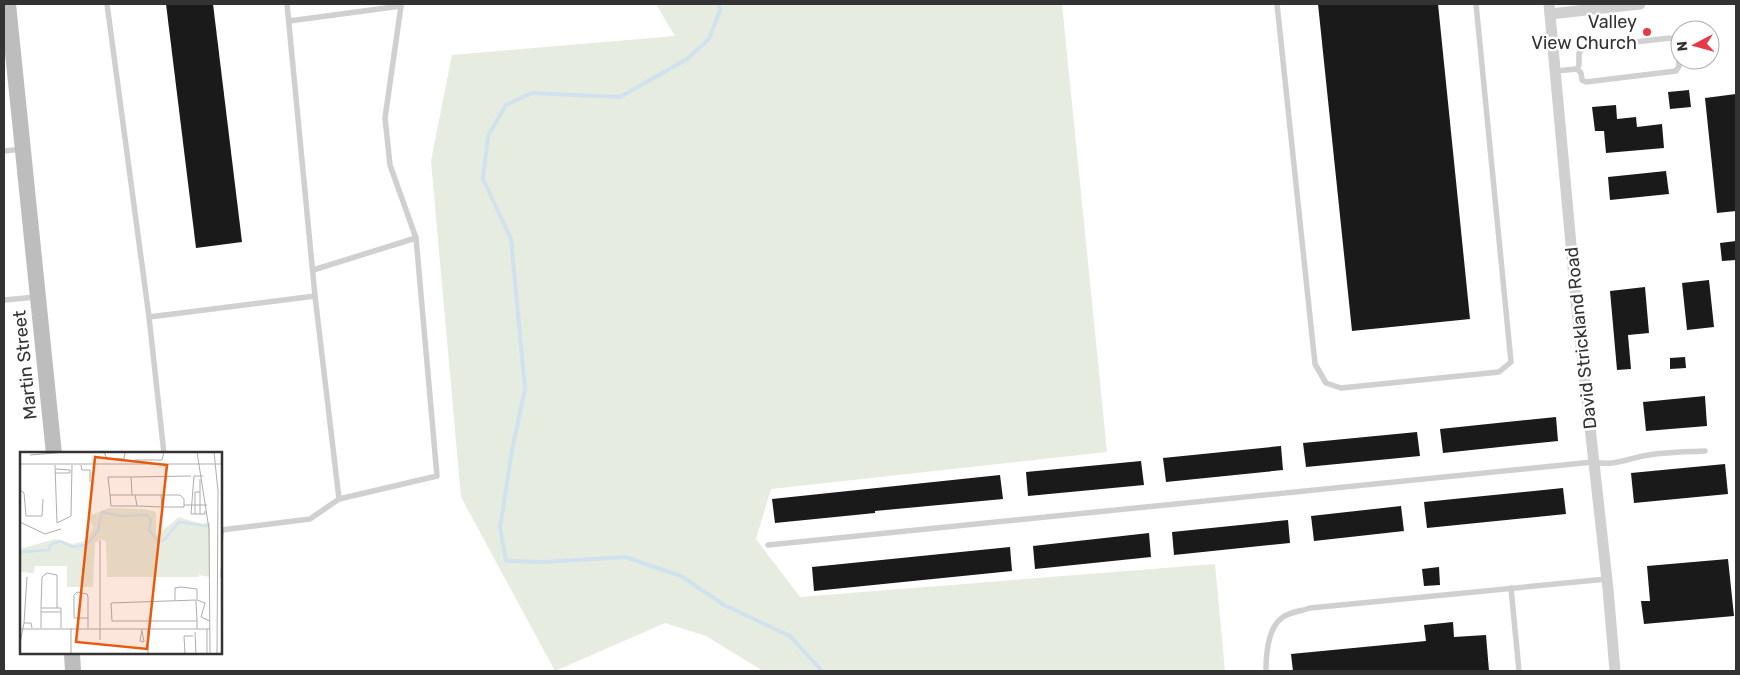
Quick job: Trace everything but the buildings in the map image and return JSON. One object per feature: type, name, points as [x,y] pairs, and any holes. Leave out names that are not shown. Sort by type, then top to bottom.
[{"type":"street","name":"Martin Street","points":[[8,4],[11,65],[23,149],[54,452]]},
{"type":"street","points":[[1549,9],[1640,4]]},
{"type":"street","name":"David Strickland Road","points":[[1549,9],[1615,671]]},
{"type":"street","points":[[72,655],[74,671]]},
{"type":"lane","points":[[107,4],[149,317],[164,452]]},
{"type":"lane","points":[[287,4],[315,296],[339,499]]},
{"type":"lane","points":[[1277,4],[1315,364],[1326,383],[1342,388],[1499,372],[1511,362],[1476,4]]},
{"type":"lane","points":[[222,530],[310,518],[339,499],[437,476],[416,238],[390,165],[385,118],[401,5],[290,21]]},
{"type":"lane","points":[[1555,71],[1577,70],[1581,73],[1582,80],[1586,82],[1676,71],[1680,66],[1677,41],[1670,38],[1583,48],[1579,53],[1577,70]]},
{"type":"lane","points":[[4,150],[23,149]]},
{"type":"lane","points":[[313,270],[416,238]]},
{"type":"lane","points":[[4,300],[38,296]]},
{"type":"lane","points":[[149,317],[315,296]]},
{"type":"lane","points":[[768,545],[1593,462],[1616,464],[1644,456],[1706,450]]},
{"type":"lane","points":[[1266,671],[1266,655],[1272,631],[1283,617],[1310,608],[1607,579]]},
{"type":"lane","points":[[1511,588],[1519,671]]},
{"type":"shaded area","points":[[656,4],[1062,4],[1107,452],[771,489],[756,539],[800,597],[1215,564],[1225,671],[763,671],[706,636],[665,623],[555,671],[461,497],[431,161],[452,55],[675,36]]},
{"type":"waterway","points":[[719,4],[720,10],[709,39],[687,59],[620,97],[532,93],[506,105],[488,136],[483,179],[511,239],[525,389],[512,450],[500,528],[506,561],[544,562],[625,557],[681,576],[724,605],[790,636],[822,671]]},
{"type":"place","name":"Valley View Church","points":[[1647,32]]}]
